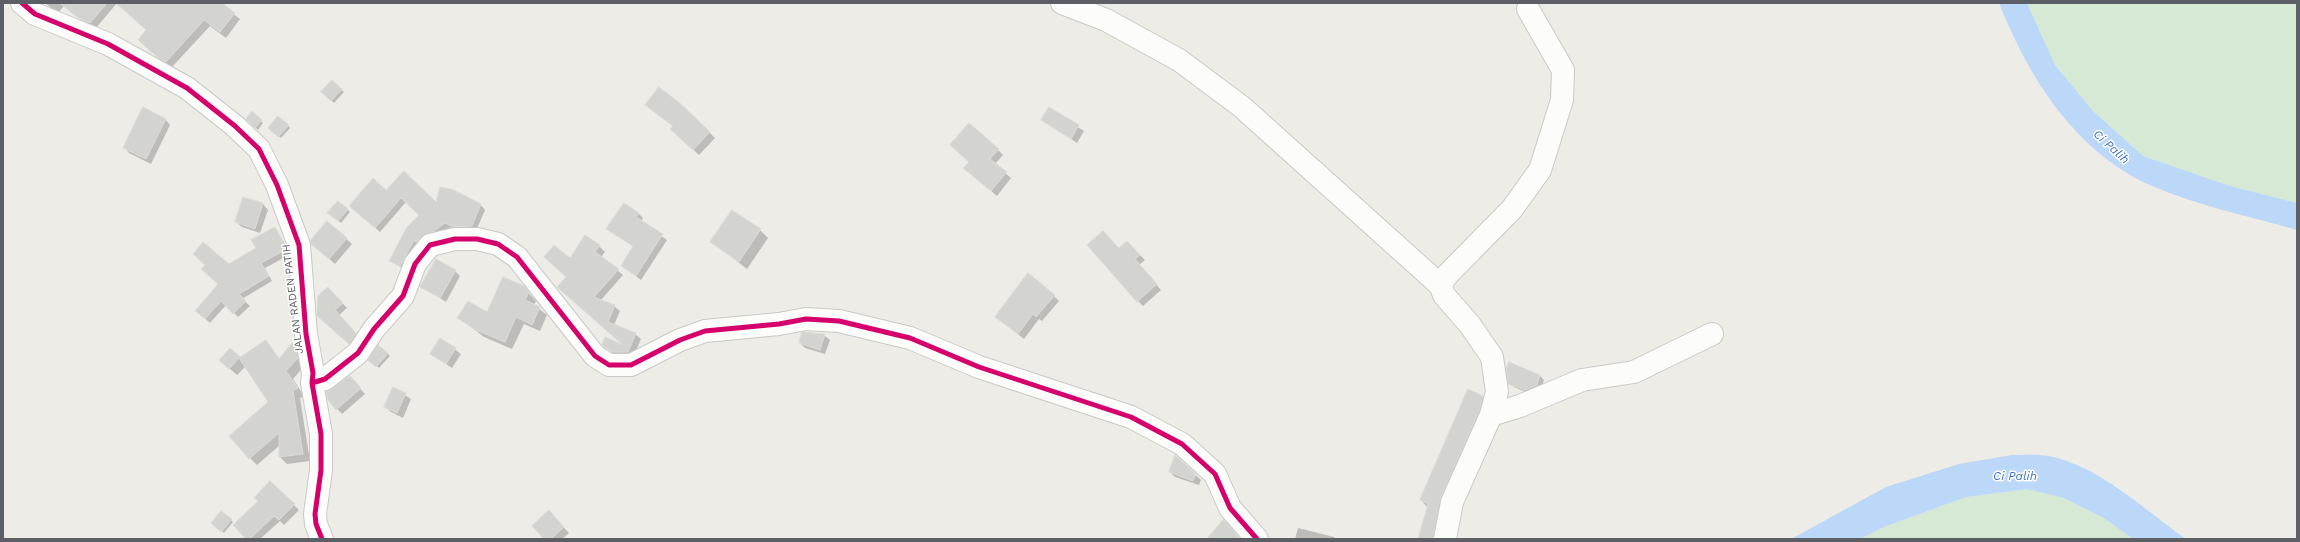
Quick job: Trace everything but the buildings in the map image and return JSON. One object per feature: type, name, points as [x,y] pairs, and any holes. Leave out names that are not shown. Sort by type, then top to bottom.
[{"type":"street","name":"JALAN RADEN PATIH","points":[[22,3],[35,14],[108,44],[187,88],[235,126],[259,150],[278,185],[299,245],[306,334],[313,373],[312,384],[321,434],[321,470],[315,514],[316,524],[322,539]]},
{"type":"street","points":[[1062,3],[1106,20],[1179,60],[1242,107],[1440,285],[1444,295],[1470,325],[1492,357],[1496,392],[1491,415],[1452,502],[1445,539]]},
{"type":"street","points":[[1440,285],[1448,274],[1512,209],[1540,170],[1562,100],[1563,70],[1528,9]]},
{"type":"street","points":[[312,384],[325,379],[358,353],[374,329],[403,296],[416,264],[430,245],[455,239],[477,239],[498,244],[517,257],[595,356],[609,365],[631,365],[680,340],[705,331],[779,324],[806,319],[839,321],[910,338],[979,367],[1131,417],[1182,444],[1215,474],[1230,508],[1257,539]]},
{"type":"street","points":[[1491,415],[1520,406],[1582,380],[1634,372],[1712,334]]},
{"type":"green space","points":[[2027,3],[2297,3],[2297,203],[2230,186],[2143,156],[2093,111],[2055,65]]},
{"type":"green space","points":[[2028,489],[2064,498],[2104,518],[2133,539],[1860,539],[1884,527],[1966,497]]},
{"type":"water","name":"Ci Palih","points":[[1999,3],[2027,3],[2055,65],[2093,111],[2143,156],[2230,186],[2297,203],[2297,230],[2205,205],[2169,193],[2152,186],[2125,171],[2100,154],[2078,133],[2058,110],[2040,85],[2011,31]]},
{"type":"water","name":"Ci Palih","points":[[2012,455],[2049,456],[2068,461],[2086,469],[2121,490],[2186,539],[2133,539],[2104,518],[2064,498],[2027,489],[1966,497],[1884,527],[1860,539],[1791,539],[1886,487],[1959,464]]},
{"type":"cycle path","points":[[22,3],[35,14],[108,44],[187,88],[235,126],[259,149],[277,185],[299,245],[306,334],[313,373],[312,383],[321,434],[321,470],[315,514],[316,524],[322,539]]},
{"type":"cycle path","points":[[312,383],[325,379],[358,353],[374,329],[403,296],[415,264],[430,245],[455,239],[477,239],[498,244],[517,257],[595,356],[609,365],[631,365],[680,340],[705,331],[779,324],[806,319],[839,321],[910,338],[979,367],[1131,417],[1182,444],[1215,474],[1230,508],[1257,539]]}]
